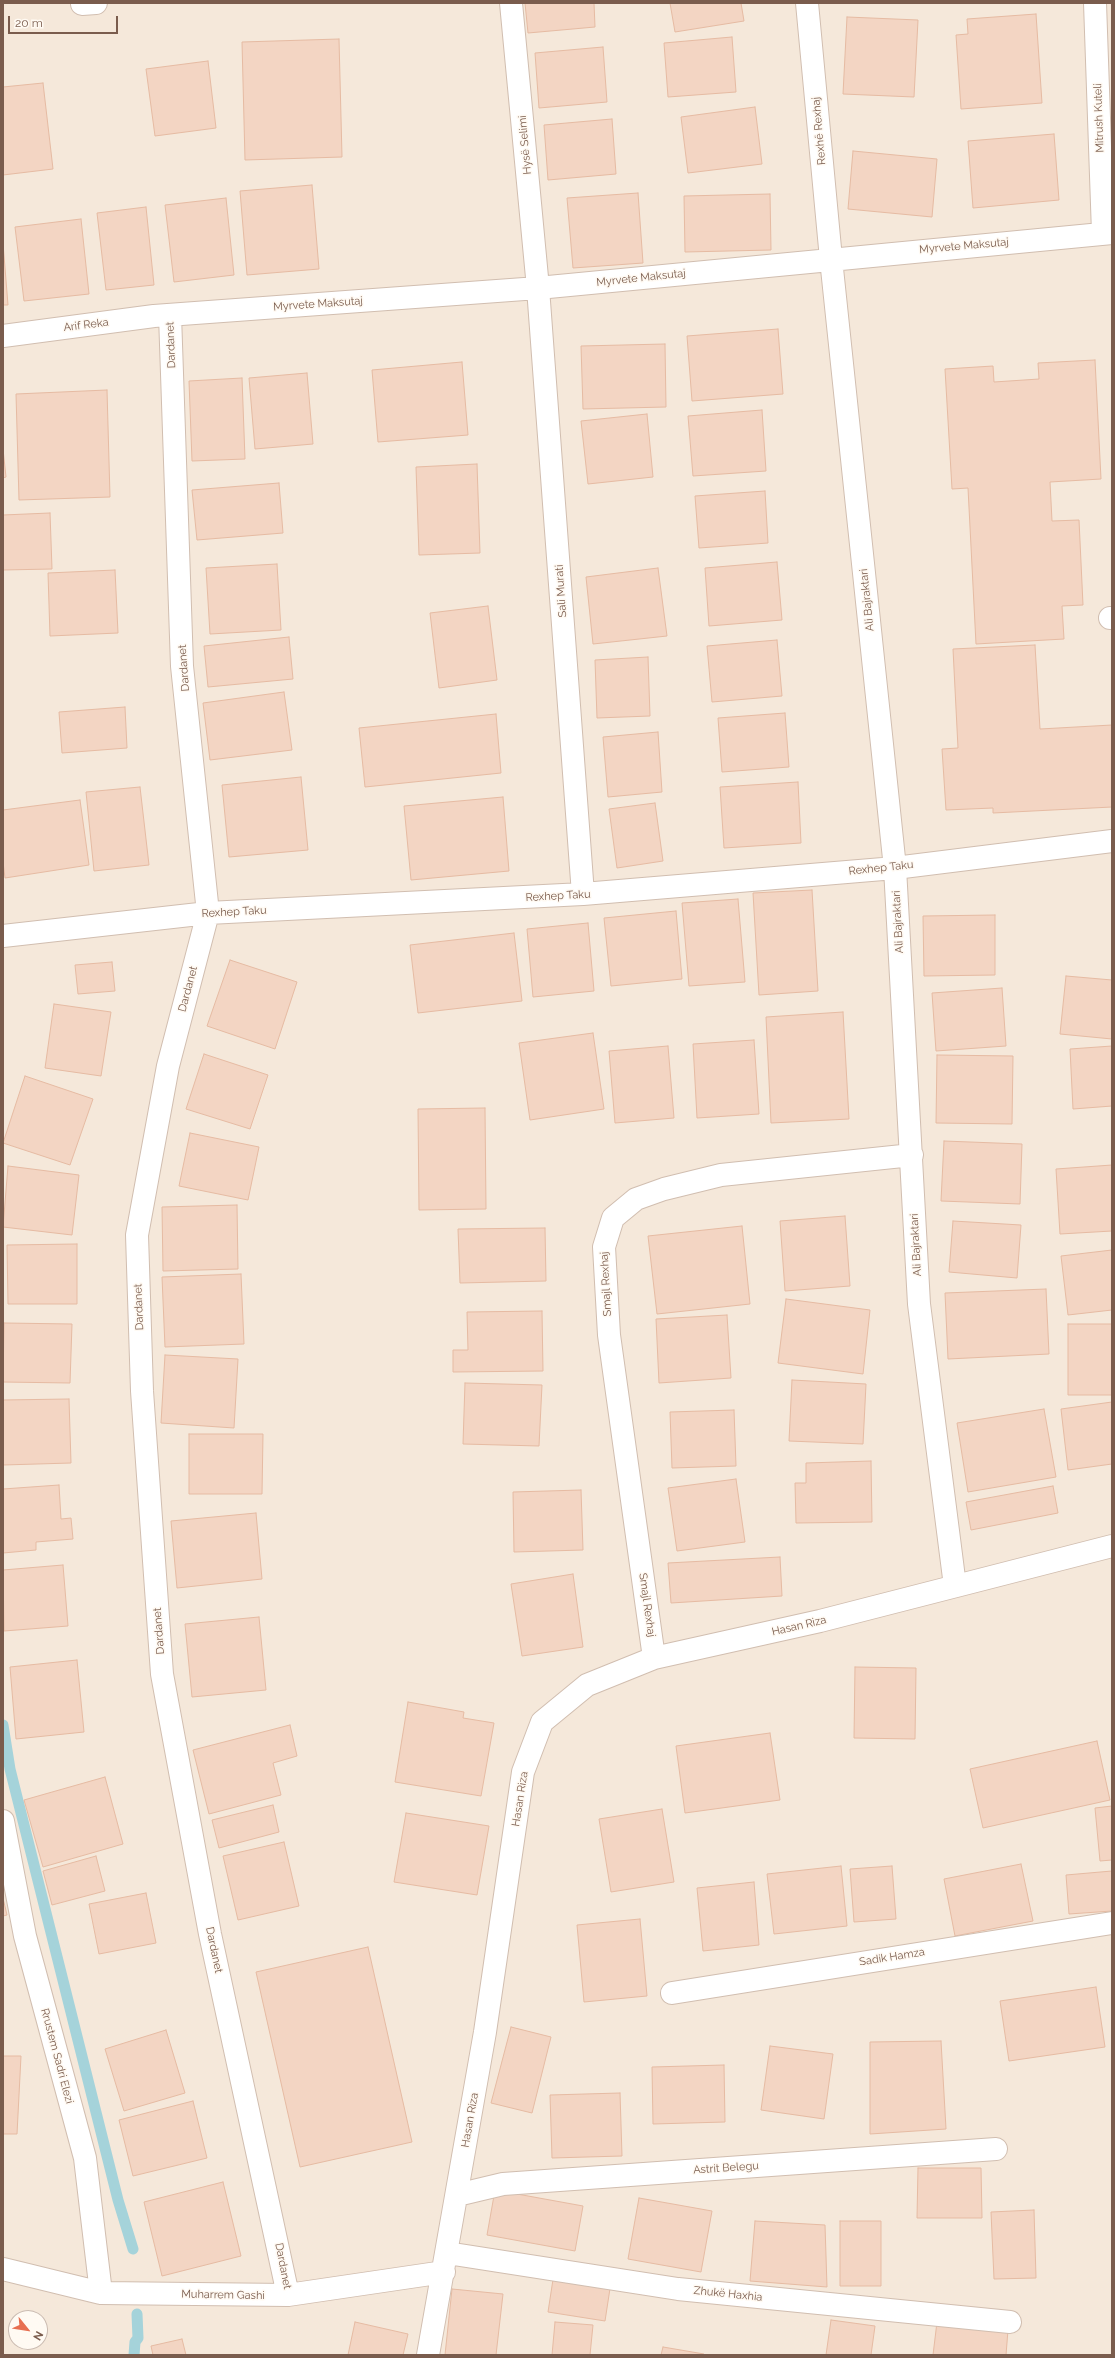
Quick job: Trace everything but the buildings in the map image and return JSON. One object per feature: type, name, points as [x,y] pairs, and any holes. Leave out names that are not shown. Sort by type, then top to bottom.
[{"type":"street","name":"Hysë Selimi","points":[[511,3],[538,288]]},
{"type":"street","name":"Rexhë Rexhaj","points":[[807,3],[831,259]]},
{"type":"street","name":"Mitrush Kuteli","points":[[1095,3],[1108,233]]},
{"type":"street","name":"Myrvete Maksutaj","points":[[170,315],[538,288],[1108,233]]},
{"type":"street","name":"Ali Bajraktari","points":[[831,259],[895,868],[920,1304],[955,1586]]},
{"type":"street","name":"Sali Murati","points":[[538,288],[583,894]]},
{"type":"street","name":"Arif Reka","points":[[3,336],[170,315]]},
{"type":"street","name":"Dardanet","points":[[170,315],[182,666],[208,913],[168,1066],[138,1235],[142,1390],[162,1674],[210,1934],[288,2295]]},
{"type":"street","name":"Rexhep Taku","points":[[3,936],[208,913],[583,894],[895,868],[1112,841]]},
{"type":"street","name":"Smajl Rexhaj","points":[[654,1658],[609,1335],[604,1247],[614,1218],[636,1199],[664,1189],[721,1175],[912,1155]]},
{"type":"street","name":"Hasan Riza","points":[[428,2355],[446,2263],[485,2032],[523,1772],[542,1722],[587,1684],[654,1658],[820,1621],[1112,1546]]},
{"type":"street","name":"Rrustem Sadri Elezi","points":[[3,1821],[25,1936],[85,2158],[101,2293]]},
{"type":"street","name":"Sadik Hamza","points":[[672,1993],[1112,1923]]},
{"type":"street","name":"Astrit Belegu","points":[[457,2195],[503,2184],[996,2149]]},
{"type":"street","name":"Muharrem Gashi","points":[[3,2269],[101,2293],[288,2295],[446,2263]]},
{"type":"street","name":"Zhukë Haxhia","points":[[446,2263],[678,2289],[1010,2322]]},
{"type":"shaded area","points":[[3,3],[1112,3],[1112,2355],[3,2355]]},
{"type":"waterway","points":[[3,1725],[10,1769],[118,2200],[133,2249]]},
{"type":"waterway","points":[[134,2355],[135,2342],[138,2338],[137,2314]]}]
